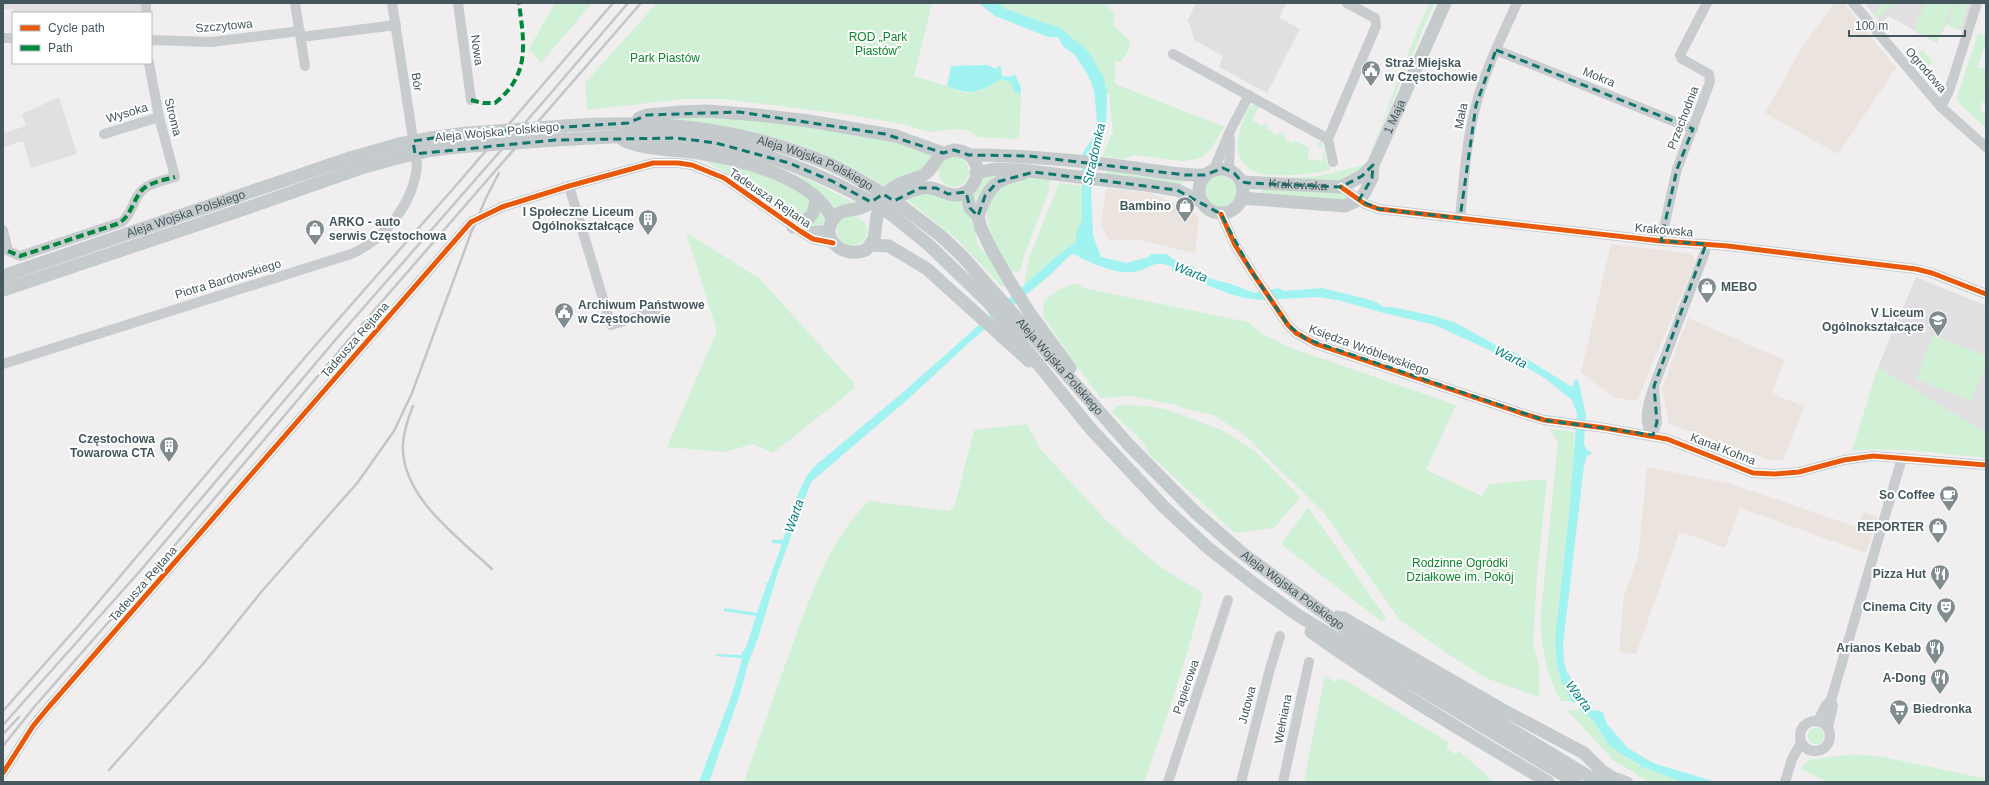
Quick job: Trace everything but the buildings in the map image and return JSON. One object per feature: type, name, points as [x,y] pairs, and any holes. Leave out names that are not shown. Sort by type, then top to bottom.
[{"type":"main road","name":"1 Maja","points":[[1360,199],[1372,178],[1373,165],[1445,3]]},
{"type":"main road","points":[[628,123],[647,115],[739,112],[809,121],[890,135],[943,152],[954,150],[969,155],[1019,155],[1109,164],[1185,175],[1229,170],[1238,176],[1242,182],[1242,198],[1234,209],[1221,214],[1210,210],[1202,202],[1177,190],[1005,168],[976,173]]},
{"type":"main road","name":"Aleja Wojska Polskiego","points":[[3,276],[350,158],[432,144],[467,133],[628,123],[687,126],[751,137],[828,164],[876,189],[941,236],[962,256],[1013,323],[1060,390],[1090,428],[1164,507],[1207,547],[1252,583],[1299,616],[1575,782]]},
{"type":"main road","name":"Aleja Wojska Polskiego","points":[[432,144],[458,147],[616,137],[677,138],[741,149],[771,157],[813,172],[864,198],[892,215],[993,298]]},
{"type":"main road","points":[[616,137],[634,145],[704,154],[747,163],[791,180],[824,204],[832,225],[833,243],[842,250],[853,253],[866,250],[871,245],[874,239],[877,215],[909,192],[928,187],[948,194],[957,195],[966,192],[972,186],[976,173],[974,161],[969,155]]},
{"type":"main road","name":"Aleja Wojska Polskiego","points":[[3,290],[361,168],[400,150]]},
{"type":"main road","points":[[832,225],[844,211],[865,206],[900,184],[925,174],[938,156],[943,152]]},
{"type":"main road","name":"1 Maja","points":[[1341,188],[1362,176],[1373,165]]},
{"type":"main road","points":[[978,216],[985,196],[997,182],[1008,176],[1034,172]]},
{"type":"main road","points":[[1202,202],[1199,185],[1210,172]]},
{"type":"main road","name":"Krakowska","points":[[1242,182],[1341,188]]},
{"type":"main road","points":[[871,245],[889,246],[914,260],[939,279],[975,313],[1013,323],[1010,282],[991,249],[981,228],[978,216],[970,208],[966,192]]},
{"type":"main road","points":[[793,227],[809,219],[813,214],[816,198]]},
{"type":"main road","name":"Krakowska","points":[[1242,198],[1340,207],[1360,199]]},
{"type":"main road","name":"Aleja Wojska Polskiego","points":[[1013,323],[1075,383],[1156,473],[1215,531],[1275,579],[1360,639],[1598,782]]},
{"type":"main road","points":[[1326,615],[1343,618],[1501,709],[1584,753],[1602,771],[1608,780]]},
{"type":"main road","points":[[1299,616],[1310,631],[1359,666],[1447,722],[1548,782]]},
{"type":"street","points":[[295,3],[306,66]]},
{"type":"street","name":"Bór","points":[[392,3],[417,165]]},
{"type":"street","name":"Nowa","points":[[458,3],[471,100]]},
{"type":"street","points":[[1333,162],[1328,139],[1376,26],[1375,18],[1347,3]]},
{"type":"street","name":"Mała","points":[[1460,218],[1471,127],[1476,105],[1496,50],[1517,3]]},
{"type":"street","name":"Przechodnia","points":[[1661,241],[1678,169],[1711,77],[1710,74],[1682,59],[1680,55],[1707,3]]},
{"type":"street","name":"Ogrodowa","points":[[1853,3],[1941,107],[1986,147]]},
{"type":"street","points":[[1941,107],[1949,91],[1977,3]]},
{"type":"street","name":"Szczytowa","points":[[152,40],[212,42],[396,25]]},
{"type":"street","name":"Mokra","points":[[1496,50],[1693,129]]},
{"type":"street","points":[[1173,54],[1328,139]]},
{"type":"street","name":"Stroma","points":[[3,230],[8,251],[20,256],[117,224],[127,218],[137,197],[145,187],[175,177],[159,117],[149,64]]},
{"type":"street","points":[[1210,172],[1249,95]]},
{"type":"street","name":"Wysoka","points":[[104,134],[159,117]]},
{"type":"street","points":[[1229,170],[1231,129]]},
{"type":"street","name":"Tadeusza Rejtana","points":[[3,773],[28,732],[47,709],[471,222],[502,207],[570,186],[653,163],[678,163],[692,165],[724,178],[793,227],[808,234],[813,239],[833,243]]},
{"type":"street","name":"Piotra Bardowskiego","points":[[3,364],[362,249],[381,234],[402,208],[416,181],[417,165]]},
{"type":"street","points":[[570,186],[611,325],[656,311]]},
{"type":"street","name":"Krakowska","points":[[1341,188],[1370,206],[1379,209],[1661,241],[1706,244],[1916,269],[1932,273],[1986,294]]},
{"type":"street","name":"Księdza Wróblewskiego","points":[[1221,214],[1236,245],[1252,272],[1288,325],[1296,333],[1316,344],[1548,421]]},
{"type":"street","name":"Tadeusza Rejtana","points":[[808,234],[832,225]]},
{"type":"street","name":"Krakowska","points":[[1653,435],[1648,431],[1646,424],[1649,401],[1705,252],[1706,244]]},
{"type":"street","name":"Kanał Kohna","points":[[1548,421],[1653,435],[1753,472],[1775,474],[1799,472],[1862,456],[1986,465]]},
{"type":"street","points":[[1801,743],[1810,751],[1818,751],[1826,747],[1830,736],[1828,727],[1833,706],[1831,700],[1902,458]]},
{"type":"street","name":"Papierowa","points":[[1168,782],[1228,600]]},
{"type":"street","name":"Jutowa","points":[[1241,782],[1280,636]]},
{"type":"street","name":"Wełniana","points":[[1283,782],[1309,662]]},
{"type":"street","points":[[1818,721],[1826,704],[1831,700]]},
{"type":"street","points":[[1787,775],[1792,759],[1801,743],[1800,736],[1803,727],[1810,722],[1818,721],[1828,727]]},
{"type":"street","points":[[1787,775],[1810,751]]},
{"type":"street","points":[[1608,780],[1628,782]]},
{"type":"highlighted area","points":[[1496,50],[1693,129],[1677,169],[1661,241],[1706,244],[1654,386],[1657,422],[1653,435],[1544,420],[1306,339],[1288,325],[1252,272],[1221,214],[1177,190],[1034,172],[997,182],[985,196],[978,216],[970,208],[966,192],[948,194],[936,188],[920,188],[894,201],[883,194],[871,202],[832,181],[789,163],[716,143],[677,138],[555,140],[415,154],[413,141],[467,133],[628,123],[647,115],[739,112],[885,134],[943,153],[954,150],[969,155],[1029,156],[1185,175],[1205,175],[1223,168],[1234,173],[1242,182],[1249,183],[1341,187],[1362,176],[1373,165],[1372,178],[1359,200],[1379,209],[1460,218],[1476,105]]},
{"type":"shaded area","points":[[3,3],[143,3],[144,12],[13,12],[13,9],[3,9]]},
{"type":"shaded area","points":[[1196,3],[1286,3],[1279,18],[1300,29],[1267,93],[1219,67],[1223,56],[1194,40],[1190,24],[1187,22]]},
{"type":"shaded area","points":[[1834,3],[1844,3],[1896,68],[1838,154],[1765,113],[1803,46]]},
{"type":"shaded area","points":[[1864,3],[1972,3],[1964,32],[1946,24],[1937,43],[1889,16],[1881,23]]},
{"type":"shaded area","points":[[59,97],[77,154],[31,168],[23,141],[3,147],[3,130],[4,133],[26,126],[22,114]]},
{"type":"shaded area","points":[[1106,188],[1149,193],[1195,212],[1199,219],[1195,253],[1140,240],[1109,240],[1101,225]]},
{"type":"shaded area","points":[[1611,244],[1693,254],[1695,262],[1637,401],[1613,397],[1581,372]]},
{"type":"shaded area","name":"V Liceum Ogólnokształcące","points":[[1916,277],[1986,306],[1986,433],[1878,367]]},
{"type":"shaded area","points":[[1688,318],[1784,360],[1772,394],[1804,406],[1783,460],[1771,460],[1669,424],[1662,388]]},
{"type":"shaded area","points":[[1647,467],[1728,483],[1857,527],[1863,512],[1878,517],[1866,553],[1740,508],[1725,548],[1687,534],[1679,533],[1636,654],[1619,652],[1624,596],[1638,557]]},
{"type":"green space","points":[[555,3],[592,3],[541,63],[529,49]]},
{"type":"green space","points":[[657,3],[932,3],[914,76],[965,93],[977,92],[1002,79],[1011,82],[1013,91],[1021,94],[1019,139],[978,137],[967,130],[952,129],[930,132],[902,124],[845,114],[724,99],[684,99],[587,110],[585,83]]},
{"type":"green space","points":[[998,3],[1104,3],[1115,14],[1113,25],[1130,41],[1128,51],[1121,62],[1115,61],[1115,84],[1225,127],[1206,154],[1201,157],[1187,160],[1187,162],[1136,155],[1122,159],[1102,156],[1113,131],[1110,94],[1107,94],[1104,78],[1060,28],[1006,9]]},
{"type":"green space","points":[[1430,3],[1434,3],[1369,157],[1418,28]]},
{"type":"green space","points":[[1883,3],[1896,3],[1877,18],[1874,15]]},
{"type":"green space","points":[[1919,3],[1953,3],[1937,43],[1914,31],[1924,6]]},
{"type":"green space","points":[[1955,3],[1969,3],[1960,30],[1947,25]]},
{"type":"green space","points":[[1978,33],[1986,36],[1986,47],[1984,47],[1978,67],[1986,69],[1986,85],[1984,89],[1986,93],[1986,102],[1981,103],[1980,106],[1982,109],[1981,112],[1986,114],[1986,128],[1959,103],[1957,98]]},
{"type":"green space","points":[[1922,50],[1933,62],[1922,72],[1913,62]]},
{"type":"green space","points":[[1254,104],[1259,106],[1252,120],[1262,126],[1264,123],[1269,127],[1267,129],[1277,135],[1280,132],[1284,135],[1283,138],[1285,137],[1286,140],[1292,143],[1294,140],[1309,148],[1308,159],[1322,161],[1323,149],[1317,145],[1321,140],[1330,170],[1289,175],[1267,175],[1249,169],[1243,162],[1238,152],[1238,140],[1244,118],[1250,107]]},
{"type":"green space","points":[[728,117],[772,121],[890,141],[933,155],[926,168],[885,187],[860,171],[833,158],[776,138],[718,125],[658,119]]},
{"type":"green space","points":[[954,157],[965,161],[969,172],[965,183],[954,187],[943,183],[939,172],[943,161]]},
{"type":"green space","points":[[704,160],[768,175],[808,197],[811,203],[806,215],[797,216],[782,210],[758,191]]},
{"type":"green space","points":[[1364,165],[1365,169],[1342,181],[1284,178],[1319,176]]},
{"type":"green space","points":[[1107,170],[1184,178],[1182,185],[1106,175]]},
{"type":"green space","points":[[782,171],[805,178],[855,203],[848,203],[837,209],[825,198]]},
{"type":"green space","points":[[1002,171],[977,213],[973,196],[976,185],[985,178]]},
{"type":"green space","points":[[1217,174],[1227,177],[1239,188],[1237,199],[1228,205],[1219,206],[1212,204],[1207,200],[1204,193],[1204,186],[1209,179]]},
{"type":"green space","points":[[1025,177],[1050,179],[1049,190],[1024,256],[1020,271],[1012,273],[994,242],[988,225],[988,208],[998,188]]},
{"type":"green space","points":[[1059,183],[1082,186],[1082,219],[1076,234],[1076,242],[1024,285],[1029,258]]},
{"type":"green space","points":[[1263,189],[1339,192],[1353,199],[1340,203],[1262,196]]},
{"type":"green space","points":[[923,191],[962,198],[977,232],[976,237],[978,245],[995,267],[1004,285],[1002,287],[957,239],[905,198]]},
{"type":"green space","points":[[819,211],[827,215],[822,225],[816,228],[803,226]]},
{"type":"green space","points":[[852,216],[863,220],[867,231],[863,242],[852,246],[841,242],[837,231],[841,220]]},
{"type":"green space","points":[[686,232],[760,279],[854,383],[855,388],[773,453],[753,444],[724,452],[667,447],[717,331]]},
{"type":"green space","name":"Rodzinne Ogródki Działkowe im. Pokój","points":[[1073,284],[1080,285],[1083,288],[1248,322],[1261,333],[1291,348],[1456,405],[1426,470],[1482,496],[1489,484],[1547,479],[1537,575],[1533,643],[1539,667],[1539,697],[1486,678],[1448,654],[1400,620],[1324,513],[1246,436],[1214,415],[1176,405],[1131,396],[1101,398],[1076,365],[1043,316],[1044,301],[1058,290]]},
{"type":"green space","points":[[1933,335],[1986,356],[1986,365],[1971,401],[1916,379]]},
{"type":"green space","points":[[1878,367],[1986,433],[1986,458],[1885,449],[1852,451]]},
{"type":"green space","points":[[1127,405],[1165,409],[1222,430],[1256,452],[1300,497],[1274,528],[1235,533],[1149,454],[1138,436],[1112,412],[1116,406]]},
{"type":"green space","points":[[1027,424],[1040,449],[1107,521],[1148,557],[1168,572],[1203,593],[1184,665],[1144,782],[744,782],[776,690],[817,581],[835,546],[857,514],[870,500],[949,511],[955,505],[974,430]]},
{"type":"green space","points":[[1549,429],[1574,432],[1573,481],[1555,639],[1557,666],[1561,680],[1571,701],[1561,701],[1551,680],[1543,647],[1541,625],[1558,442]]},
{"type":"green space","points":[[1308,507],[1386,618],[1382,622],[1281,544]]},
{"type":"green space","points":[[1325,676],[1335,682],[1341,678],[1448,742],[1447,749],[1455,754],[1459,751],[1494,782],[1304,782]]},
{"type":"green space","points":[[1576,710],[1588,716],[1613,748],[1639,764],[1640,770],[1643,767],[1682,782],[1649,782],[1613,760],[1568,711]]},
{"type":"green space","points":[[1816,728],[1822,730],[1824,736],[1822,742],[1816,744],[1810,742],[1808,736],[1810,730]]},
{"type":"green space","points":[[1855,754],[1883,757],[1983,778],[1986,779],[1986,782],[1828,782],[1801,769],[1808,760]]},
{"type":"water","points":[[979,3],[998,3],[1006,9],[1060,28],[1088,51],[1104,78],[1107,94],[1106,128],[1091,190],[1093,236],[1101,257],[1126,263],[1149,257],[1150,254],[1167,254],[1173,259],[1194,267],[1198,272],[1202,272],[1211,279],[1231,284],[1255,293],[1278,288],[1284,291],[1322,288],[1367,299],[1378,303],[1383,307],[1392,307],[1434,316],[1456,323],[1501,348],[1510,350],[1572,387],[1575,380],[1578,380],[1586,415],[1584,444],[1587,450],[1591,452],[1591,455],[1587,455],[1584,466],[1563,645],[1564,662],[1567,672],[1583,696],[1603,713],[1607,724],[1628,748],[1653,763],[1716,782],[1682,782],[1643,767],[1640,770],[1638,769],[1641,766],[1639,764],[1609,745],[1591,718],[1580,711],[1571,701],[1561,680],[1557,666],[1555,639],[1569,515],[1577,413],[1572,400],[1546,379],[1526,367],[1504,359],[1500,355],[1435,325],[1338,300],[1317,297],[1260,300],[1245,298],[1230,294],[1172,271],[1172,267],[1166,265],[1156,264],[1139,271],[1121,272],[1102,267],[1071,254],[1050,275],[972,340],[907,400],[811,482],[779,569],[758,638],[748,664],[740,694],[709,782],[699,782],[733,691],[742,659],[716,656],[716,654],[741,655],[747,645],[756,616],[724,611],[724,608],[757,613],[767,584],[762,582],[768,583],[782,544],[772,543],[772,540],[783,540],[797,497],[807,475],[816,465],[901,394],[1056,257],[1076,242],[1076,234],[1082,219],[1082,154],[1092,139],[1097,121],[1094,90],[1088,75],[1075,55],[1063,46],[1058,37],[1048,37],[995,16]]},
{"type":"water","points":[[987,65],[997,69],[998,66],[1001,66],[1002,76],[1011,77],[1015,74],[1021,88],[1021,94],[1013,91],[1011,82],[1002,79],[975,92],[964,91],[947,86],[951,66]]},
{"type":"pier","points":[[1570,702],[1596,705],[1603,711],[1575,709]]},
{"type":"railway","points":[[3,711],[79,625],[307,355],[459,182],[613,3]]},
{"type":"railway","points":[[3,725],[140,571],[337,338],[628,3]]},
{"type":"railway","points":[[3,746],[35,706],[148,577],[345,344],[641,3]]},
{"type":"railway","points":[[109,770],[203,664],[262,591],[358,482],[394,431],[412,393],[471,233],[486,198],[499,173]]},
{"type":"railway","points":[[413,406],[406,425],[403,444],[405,463],[411,481],[421,498],[434,514],[449,530],[492,569]]},
{"type":"railway","points":[[3,734],[19,717]]},
{"type":"marked path","points":[[471,100],[483,103],[495,103],[507,92],[515,81],[520,69],[523,45],[519,3]]},
{"type":"marked path","points":[[8,251],[20,256],[117,224],[129,213],[136,198],[143,189],[154,183],[175,177]]},
{"type":"cycle path","points":[[3,773],[33,726],[47,709],[471,222],[502,207],[569,186],[653,163],[678,163],[692,165],[724,178],[813,239],[833,243]]},
{"type":"cycle path","points":[[1341,187],[1365,204],[1379,209],[1661,241],[1728,246],[1916,269],[1932,273],[1986,294]]},
{"type":"cycle path","points":[[1221,214],[1235,245],[1252,272],[1288,325],[1296,333],[1316,344],[1521,413],[1544,420],[1605,428],[1667,439],[1753,473],[1775,474],[1799,472],[1844,460],[1873,456],[1986,465]]},
{"type":"place","name":"Straż Miejska w Częstochowie","points":[[1371,87]]},
{"type":"place","name":"Bambino","points":[[1185,223]]},
{"type":"place","name":"I Społeczne Liceum Ogólnokształcące","points":[[648,236]]},
{"type":"place","name":"ARKO - auto serwis Częstochowa","points":[[315,246]]},
{"type":"place","name":"MEBO","points":[[1707,304]]},
{"type":"place","name":"Archiwum Państwowe w Częstochowie","points":[[564,329]]},
{"type":"place","name":"V Liceum Ogólnokształcące","points":[[1938,337]]},
{"type":"place","name":"Częstochowa Towarowa CTA","points":[[169,463]]},
{"type":"place","name":"So Coffee","points":[[1949,512]]},
{"type":"place","name":"REPORTER","points":[[1938,544]]},
{"type":"place","name":"Pizza Hut","points":[[1940,591]]},
{"type":"place","name":"Cinema City","points":[[1946,624]]},
{"type":"place","name":"Arianos Kebab","points":[[1935,665]]},
{"type":"place","name":"A-Dong","points":[[1940,695]]},
{"type":"place","name":"Biedronka","points":[[1899,726]]},
{"type":"park label","name":"ROD „Park Piastów”","points":[[878,44]]},
{"type":"park label","name":"Park Piastów","points":[[665,58]]},
{"type":"water label","name":"Stradomka","points":[[1094,154]]},
{"type":"water label","name":"Warta","points":[[1191,272]]},
{"type":"water label","name":"Warta","points":[[1511,357]]},
{"type":"water label","name":"Warta","points":[[794,516]]},
{"type":"water label","name":"Warta","points":[[1579,696]]}]
